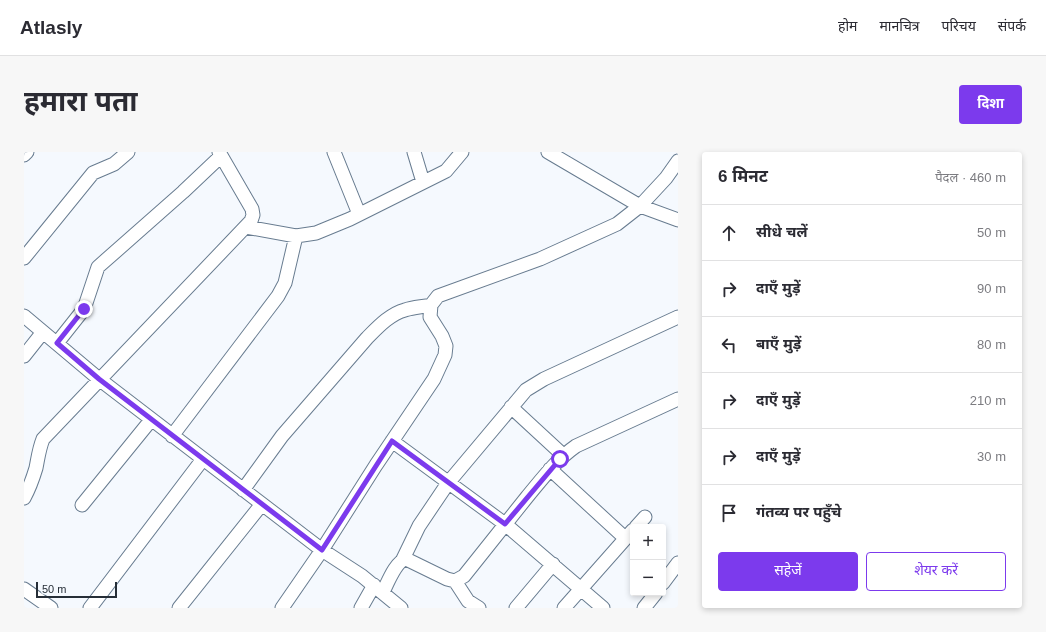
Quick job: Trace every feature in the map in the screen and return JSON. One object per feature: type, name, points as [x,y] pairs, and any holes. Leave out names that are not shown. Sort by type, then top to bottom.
[{"type":"street","points":[[24,155],[27,152]]},
{"type":"street","points":[[24,258],[93,173],[114,164],[128,152]]},
{"type":"street","points":[[334,152],[359,214]]},
{"type":"street","points":[[414,152],[423,182]]},
{"type":"street","points":[[246,227],[296,236],[316,233],[359,214],[446,171],[462,152]]},
{"type":"street","points":[[548,152],[640,206],[678,220]]},
{"type":"street","points":[[24,498],[36,468],[39,448],[43,439],[251,221],[252,209],[220,154],[183,192],[98,267],[84,309],[57,343]]},
{"type":"street","points":[[282,608],[322,550],[434,379],[445,355],[446,346],[442,336],[430,317],[431,305],[438,296],[540,259],[617,224],[640,206],[666,178],[678,161]]},
{"type":"street","points":[[172,436],[278,296],[285,283],[296,236]]},
{"type":"street","points":[[243,490],[282,436],[380,325],[394,315],[405,310],[431,305]]},
{"type":"street","points":[[24,316],[99,379],[151,420],[322,550],[378,588],[401,608]]},
{"type":"street","points":[[361,608],[402,559],[419,526],[448,483],[526,390],[544,379],[678,317]]},
{"type":"street","points":[[24,356],[43,332]]},
{"type":"street","points":[[455,581],[464,576],[550,469],[564,455],[576,446],[678,399]]},
{"type":"street","points":[[511,407],[564,455]]},
{"type":"street","points":[[82,505],[151,420]]},
{"type":"street","points":[[392,441],[505,524],[603,608]]},
{"type":"street","points":[[90,608],[203,459]]},
{"type":"street","points":[[550,469],[629,534],[564,608]]},
{"type":"street","points":[[179,608],[262,504]]},
{"type":"street","points":[[639,524],[645,517]]},
{"type":"street","points":[[402,559],[406,559],[447,579],[455,581],[468,601],[479,608]]},
{"type":"street","points":[[666,579],[678,563]]},
{"type":"street","points":[[516,608],[553,564]]},
{"type":"street","points":[[24,590],[51,608]]},
{"type":"street","points":[[644,608],[654,596]]},
{"type":"route","points":[[84,309],[57,343],[99,379],[322,550],[392,441],[505,524],[560,459]]}]
